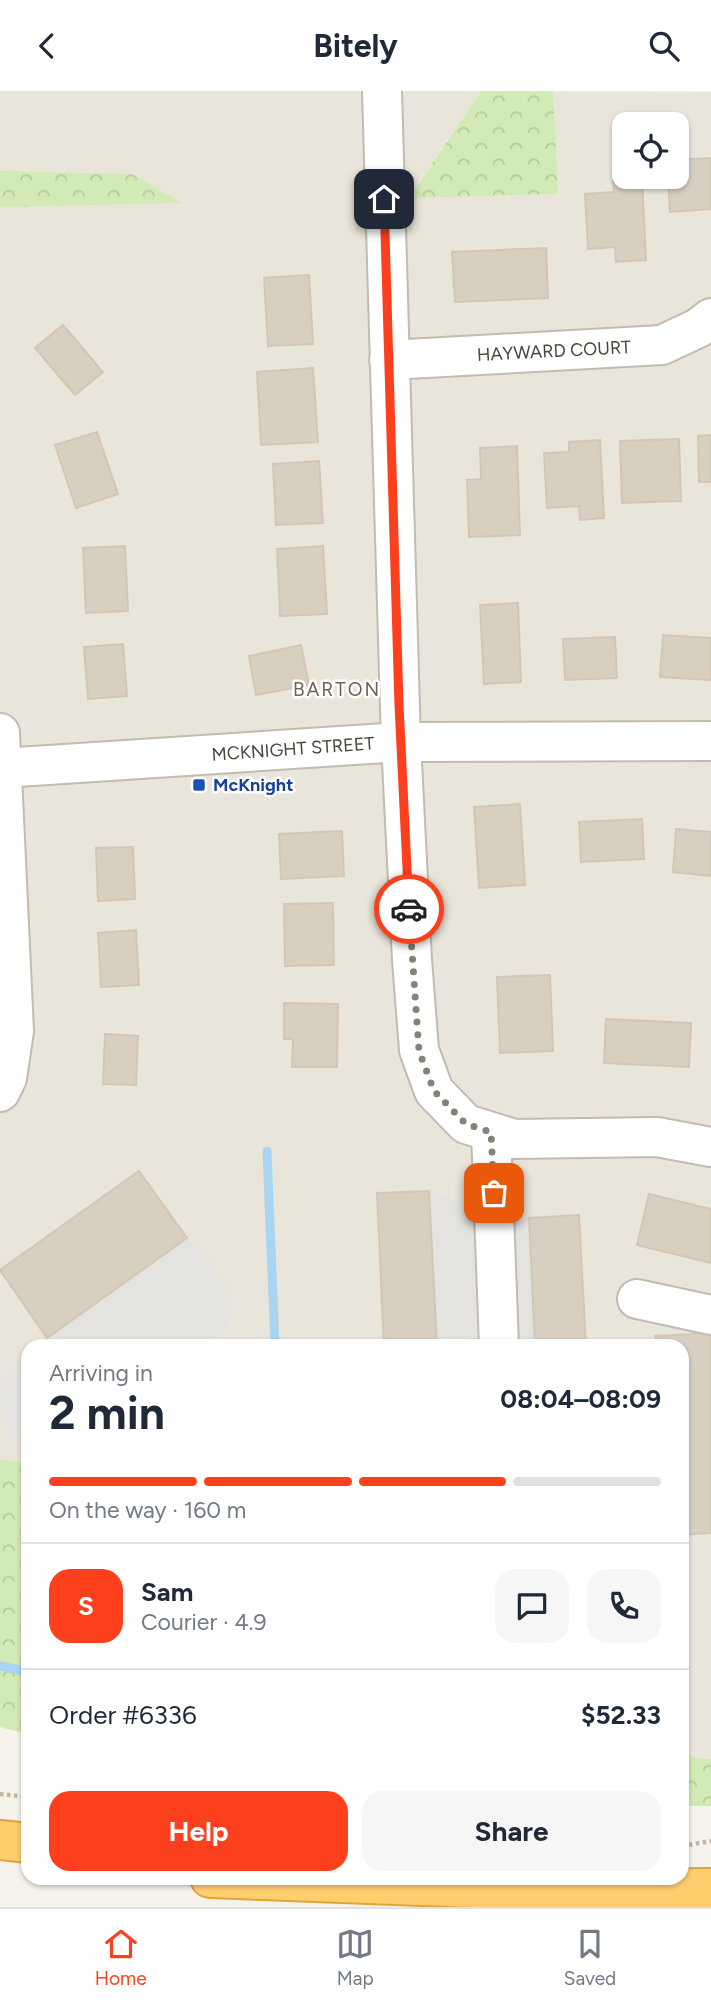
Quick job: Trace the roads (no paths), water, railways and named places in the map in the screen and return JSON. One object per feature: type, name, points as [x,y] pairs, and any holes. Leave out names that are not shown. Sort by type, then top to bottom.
[{"type":"highway","points":[[0,1840],[21,1842]]},
{"type":"highway","points":[[0,1865],[21,1866]]},
{"type":"highway","points":[[395,1885],[501,1889],[711,1888]]},
{"type":"highway","points":[[469,1885],[501,1889]]},
{"type":"street","points":[[382,91],[401,742],[419,1051],[434,1091],[466,1124],[514,1139],[657,1137],[711,1147]]},
{"type":"street","name":"HAYWARD COURT","points":[[389,360],[662,345],[698,328],[711,318]]},
{"type":"street","name":"MCKNIGHT STREET","points":[[1,750],[401,742],[711,741]]},
{"type":"street","points":[[0,1091],[6,1078],[14,1031],[1,750]]},
{"type":"street","points":[[491,1132],[499,1339]]},
{"type":"street","points":[[637,1300],[711,1315]]},
{"type":"waterway","points":[[267,1151],[275,1339]]},
{"type":"waterway","points":[[0,1666],[21,1670]]},
{"type":"place","name":"McKnight","points":[[199,785]]},
{"type":"district","name":"BARTON","points":[[337,689]]}]
